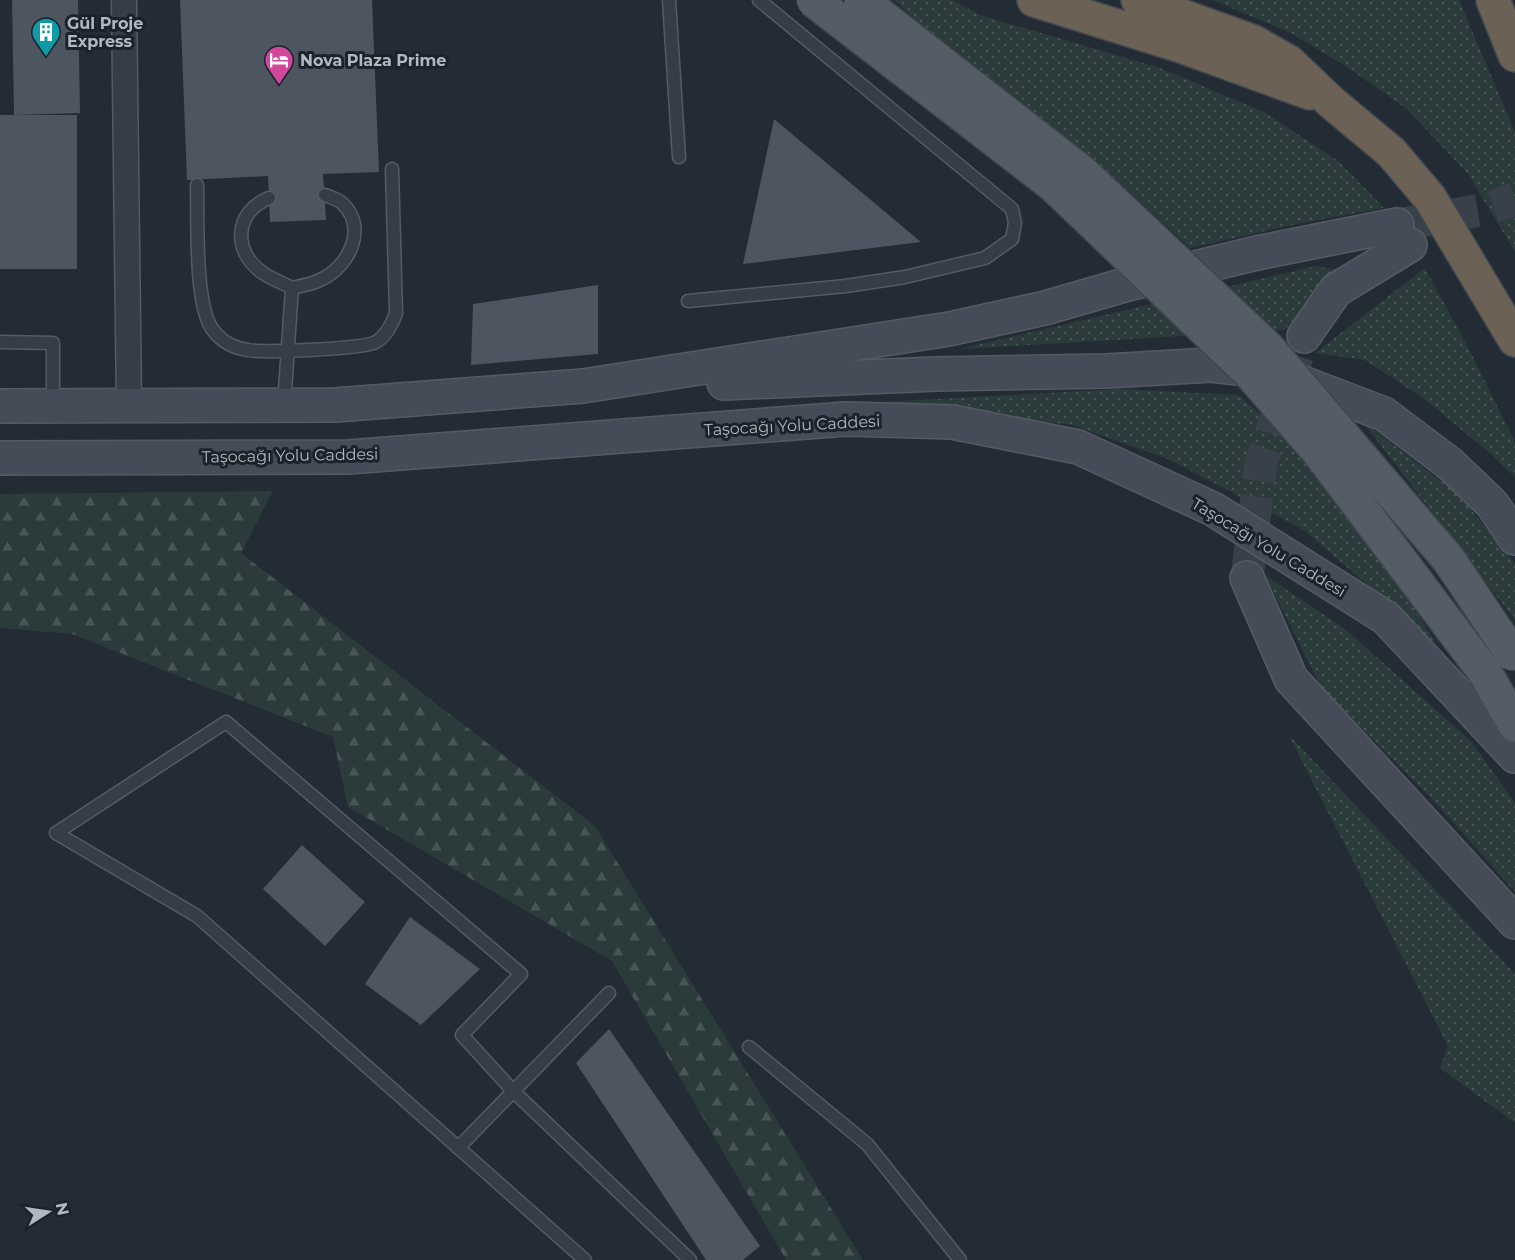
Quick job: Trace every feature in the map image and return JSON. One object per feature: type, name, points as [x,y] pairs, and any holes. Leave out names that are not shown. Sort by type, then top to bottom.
[{"type":"highway","points":[[1034,0],[1264,75],[1331,102]]},
{"type":"highway","points":[[1138,0],[1254,42],[1289,62],[1331,102],[1391,152],[1430,198],[1515,340]]},
{"type":"highway","points":[[1493,0],[1515,55]]},
{"type":"main road","points":[[813,0],[1053,185],[1248,370],[1318,451],[1486,674],[1515,725]]},
{"type":"main road","points":[[861,0],[1084,174],[1268,348],[1449,560],[1514,656]]},
{"type":"main road","points":[[583,386],[949,329],[1045,308],[1128,284],[1257,253],[1404,235],[1336,290],[1304,336]]},
{"type":"main road","points":[[0,405],[284,406],[424,400],[583,386],[1106,371],[1211,364],[1274,372],[1384,414],[1449,463],[1492,504],[1515,538]]},
{"type":"main road","points":[[129,407],[135,432],[158,458]]},
{"type":"main road","name":"Taşocağı Yolu Caddesi","points":[[0,458],[348,457],[846,419],[952,422],[1078,447],[1213,509],[1386,618],[1515,756]]},
{"type":"main road","points":[[1247,578],[1291,679],[1515,922]]},
{"type":"street","points":[[124,0],[129,407]]},
{"type":"lane","points":[[669,0],[679,157]]},
{"type":"lane","points":[[688,301],[846,286],[905,277],[985,258],[1012,239],[1015,223],[1012,209],[759,0]]},
{"type":"lane","points":[[197,185],[202,306],[206,319],[223,340],[250,351],[364,346],[385,335],[392,325],[397,300],[392,169]]},
{"type":"lane","points":[[269,198],[255,204],[243,221],[241,239],[249,258],[262,272],[292,288],[321,280],[349,256],[354,240],[352,217],[341,203],[325,195]]},
{"type":"lane","points":[[284,406],[292,288]]},
{"type":"lane","points":[[0,342],[53,343],[53,406]]},
{"type":"lane","points":[[585,1260],[198,916],[56,833],[226,722],[521,974],[462,1035],[513,1091],[690,1260]]},
{"type":"lane","points":[[458,1148],[609,993]]},
{"type":"lane","points":[[750,1047],[867,1144],[960,1260]]},
{"type":"green space","points":[[894,0],[952,0],[980,15],[1160,68],[1266,113],[1338,161],[1384,208],[1301,223],[1190,248],[1095,160],[984,84]]},
{"type":"green space","points":[[1212,0],[1459,0],[1515,132],[1515,252],[1468,174],[1407,109],[1347,67],[1289,32]]},
{"type":"green space","points":[[1316,266],[1343,271],[1284,330],[959,349]]},
{"type":"green space","points":[[1425,268],[1471,353],[1515,442],[1515,477],[1491,454],[1423,398],[1365,360],[1315,353]]},
{"type":"green space","points":[[1118,389],[1239,395],[1284,436],[1390,569],[1437,645],[1304,530],[1168,459],[1072,425],[884,402]]},
{"type":"green space","points":[[1362,421],[1457,493],[1515,563],[1515,620]]},
{"type":"green space","points":[[273,491],[241,553],[595,826],[863,1260],[786,1260],[612,961],[348,807],[333,737],[72,634],[0,628],[0,494]]},
{"type":"green space","points":[[1265,575],[1345,629],[1471,741],[1515,803],[1515,892],[1437,804],[1321,687]]},
{"type":"green space","points":[[1288,734],[1515,974],[1515,1123],[1440,1068],[1448,1046]]},
{"type":"building","name":"Gül Proje Express","points":[[12,0],[78,0],[80,113],[14,115]]},
{"type":"building","name":"Nova Plaza Prime","points":[[180,0],[372,0],[379,172],[323,174],[326,220],[270,222],[268,176],[187,180]]},
{"type":"building","points":[[0,115],[77,115],[77,269],[0,269]]},
{"type":"building","points":[[774,119],[921,242],[743,264]]},
{"type":"building","points":[[598,285],[598,354],[471,365],[473,304]]},
{"type":"building","points":[[302,845],[365,902],[325,946],[263,889]]},
{"type":"building","points":[[410,917],[480,969],[421,1025],[365,984]]},
{"type":"building","points":[[609,1029],[760,1246],[743,1260],[706,1260],[576,1063]]},
{"type":"tunnel","points":[[1397,225],[1482,210],[1515,199]]},
{"type":"tunnel","points":[[1247,578],[1261,463],[1304,336]]},
{"type":"place","name":"Gül Proje Express","points":[[46,58]]},
{"type":"place","name":"Nova Plaza Prime","points":[[279,86]]}]
